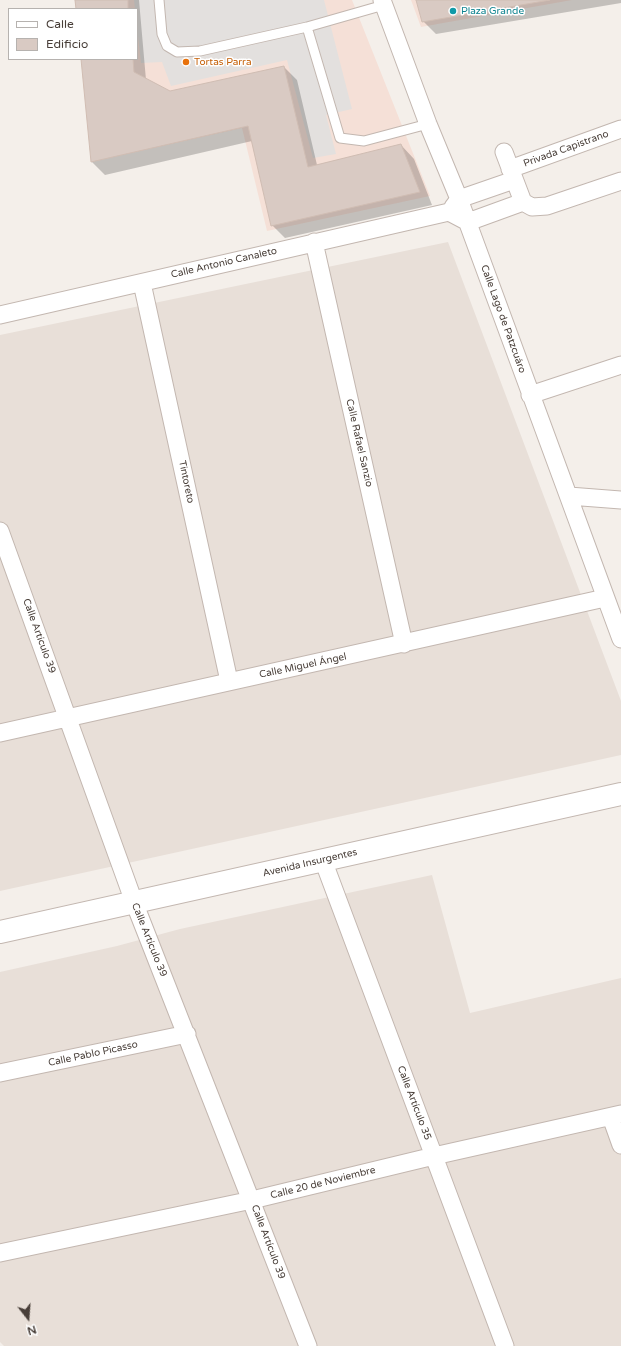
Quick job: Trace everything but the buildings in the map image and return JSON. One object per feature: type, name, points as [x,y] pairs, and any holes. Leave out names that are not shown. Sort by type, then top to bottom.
[{"type":"street","name":"Calle Lago de Patzcuáro","points":[[383,2],[428,124],[468,222],[530,395],[569,496],[621,639]]},
{"type":"street","name":"Privada Capistrano","points":[[459,199],[512,174],[621,129]]},
{"type":"street","name":"Privada Capistrano","points":[[504,152],[523,202]]},
{"type":"street","points":[[459,199],[449,212],[468,222],[523,202],[532,207],[547,206],[621,181]]},
{"type":"street","name":"Calle Antonio Canaleto","points":[[0,315],[449,212]]},
{"type":"street","name":"Calle Rafael Sanzio","points":[[314,242],[404,644]]},
{"type":"street","name":"Tintoreto","points":[[142,282],[230,681]]},
{"type":"street","points":[[530,395],[621,365]]},
{"type":"street","points":[[569,496],[621,500]]},
{"type":"street","name":"Calle Artículo 39","points":[[0,530],[134,902],[252,1200],[307,1346]]},
{"type":"street","name":"Calle Miguel Ángel","points":[[0,733],[69,719],[230,681],[404,644],[605,598]]},
{"type":"street","name":"Avenida Insurgentes","points":[[0,932],[621,794]]},
{"type":"street","name":"Calle Artículo 35","points":[[323,860],[505,1346]]},
{"type":"street","name":"Calle Pablo Picasso","points":[[0,1073],[187,1034]]},
{"type":"street","points":[[616,1116],[621,1145]]},
{"type":"street","name":"Calle 20 de Noviembre","points":[[0,1253],[252,1200],[434,1156],[616,1116]]},
{"type":"lane","points":[[159,0],[162,34],[167,46],[177,52],[200,51],[307,27],[383,2]]},
{"type":"lane","points":[[307,27],[340,138],[364,141],[428,124]]},
{"type":"shaded area","points":[[75,0],[352,0],[430,196],[267,231],[242,128],[91,162],[81,60],[138,60],[138,8],[76,8]]},
{"type":"shaded area","points":[[134,0],[324,0],[352,109],[326,115],[336,154],[313,158],[287,60],[171,86],[162,62],[141,63],[138,36],[138,8],[135,8]]},
{"type":"shaded area","name":"Plaza Grande","points":[[411,0],[572,0],[421,27]]},
{"type":"shaded area","points":[[448,242],[621,701],[621,755],[0,891],[0,335]]},
{"type":"shaded area","points":[[432,875],[470,1013],[621,978],[621,1346],[4,1346],[0,1342],[0,972],[117,946],[180,929]]},
{"type":"place","name":"Plaza Grande","points":[[453,11]]},
{"type":"place","name":"Tortas Parra","points":[[186,62]]}]
